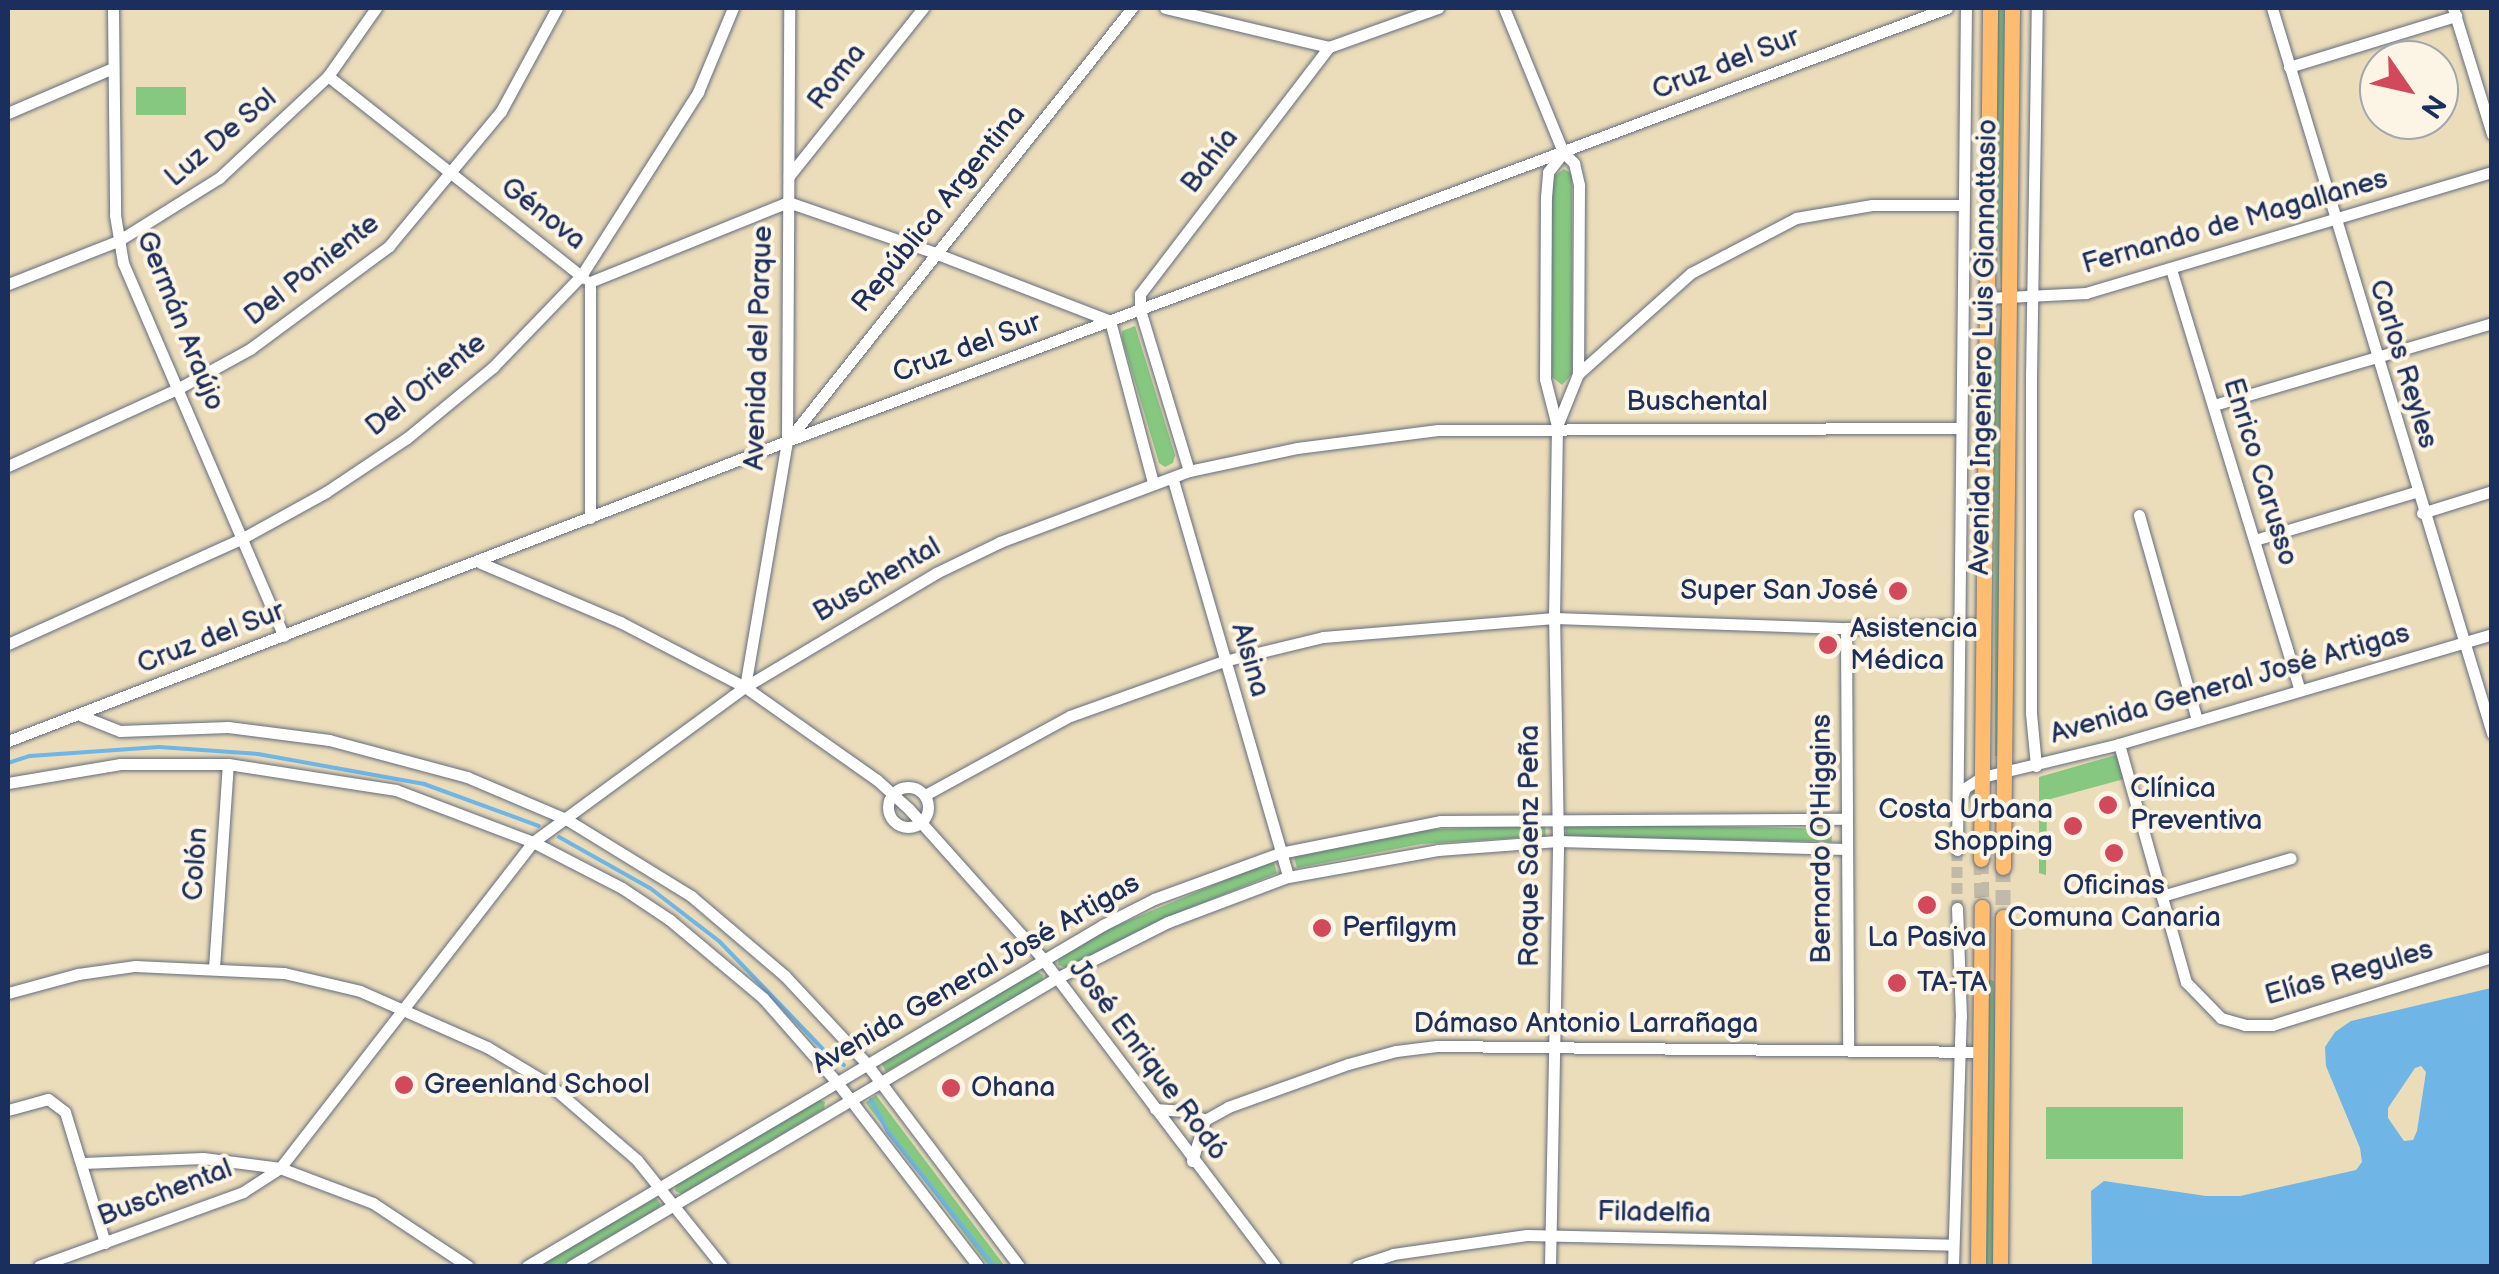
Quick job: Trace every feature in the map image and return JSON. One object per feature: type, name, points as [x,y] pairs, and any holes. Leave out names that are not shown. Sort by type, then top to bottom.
[{"type":"main road","name":"Avenida Ingeniero Luis Giannattasio","points":[[1981,859],[1990,8]]},
{"type":"main road","name":"Avenida Ingeniero Luis Giannattasio","points":[[2003,867],[2012,8]]},
{"type":"main road","points":[[1978,1266],[1982,907]]},
{"type":"main road","points":[[2000,1266],[2003,917]]},
{"type":"street","name":"Germán Araújo","points":[[113,8],[118,241],[284,636]]},
{"type":"street","name":"Luz De Sol","points":[[8,284],[118,241],[219,178],[328,76],[376,8]]},
{"type":"street","name":"Del Poniente","points":[[8,466],[179,388],[250,350],[390,246],[501,111],[556,8]]},
{"type":"street","name":"Del Oriente","points":[[8,644],[241,539],[326,492],[407,438],[493,366],[586,279],[698,92],[733,8]]},
{"type":"street","name":"Avenida del Parque","points":[[745,687],[787,442],[788,8]]},
{"type":"street","name":"Roma","points":[[789,177],[924,8]]},
{"type":"street","name":"República Argentina","points":[[787,442],[1132,8]]},
{"type":"street","points":[[1165,8],[1329,47],[1438,8]]},
{"type":"street","name":"Roque Saenz Peña","points":[[1504,8],[1563,152],[1574,162],[1579,185],[1578,374],[1557,426]]},
{"type":"street","name":"Cruz del Sur","points":[[8,742],[787,442],[1947,8]]},
{"type":"street","name":"Avenida Ingeniero Luis Giannattasio","points":[[1957,850],[1966,8]]},
{"type":"street","name":"Avenida Ingeniero Luis Giannattasio","points":[[2036,766],[2031,713],[2031,377],[2037,8]]},
{"type":"street","name":"Carlos Reyles","points":[[2272,8],[2374,357],[2492,733]]},
{"type":"street","points":[[2289,67],[2454,12],[2492,134]]},
{"type":"street","name":"Bahía","points":[[1140,310],[1146,284],[1329,47]]},
{"type":"street","points":[[8,113],[112,68]]},
{"type":"street","name":"Génova","points":[[328,76],[586,279],[590,518]]},
{"type":"street","name":"Roque Saenz Peña","points":[[1550,1266],[1558,841],[1554,618],[1557,426],[1545,378],[1546,196],[1548,172],[1563,152]]},
{"type":"street","name":"Fernando de Magallanes","points":[[1988,298],[2033,299],[2086,293],[2492,172]]},
{"type":"street","points":[[586,279],[788,202],[935,253],[1110,321],[1153,482]]},
{"type":"street","points":[[1578,374],[1692,273],[1796,218],[1872,206],[1963,205]]},
{"type":"street","name":"Enrico Carusso","points":[[2172,269],[2300,690]]},
{"type":"street","points":[[8,275],[22,277]]},
{"type":"street","points":[[1140,310],[1190,471]]},
{"type":"street","points":[[2214,405],[2492,322]]},
{"type":"street","points":[[2008,389],[2031,377]]},
{"type":"street","name":"Buschental","points":[[43,1266],[243,1192],[280,1168],[533,842],[745,687],[936,573],[1000,542],[1190,471],[1298,448],[1438,430],[1557,426],[1961,428]]},
{"type":"street","name":"Alsina","points":[[1173,480],[1288,877]]},
{"type":"street","points":[[2422,513],[2492,491]]},
{"type":"street","points":[[2255,540],[2415,492]]},
{"type":"street","points":[[2139,514],[2197,720]]},
{"type":"street","name":"José Enrique Rodó","points":[[481,563],[620,622],[745,687],[892,794],[1042,958],[1275,1266]]},
{"type":"street","points":[[925,795],[1070,716],[1224,661],[1322,637],[1554,618],[1846,628],[1984,624]]},
{"type":"street","name":"Bernardo O'Higgins","points":[[1846,628],[1848,1049]]},
{"type":"street","name":"Avenida General José Artigas","points":[[1982,777],[2119,744],[2492,634]]},
{"type":"street","points":[[82,716],[120,731],[228,726],[329,740],[467,777],[566,819],[691,896],[785,976],[866,1063],[1019,1266]]},
{"type":"street","points":[[2119,744],[2162,896],[2291,858]]},
{"type":"street","points":[[8,783],[120,764],[228,764],[396,790],[533,842],[622,888],[718,957],[763,998],[836,1081],[978,1266]]},
{"type":"street","name":"Colón","points":[[214,968],[228,764]]},
{"type":"street","points":[[1956,826],[1965,788],[1982,777]]},
{"type":"street","points":[[913,787],[925,795],[928,810],[922,823],[908,828],[894,822],[888,808],[892,794],[913,787]]},
{"type":"street","name":"Avenida General José Artigas","points":[[526,1266],[1042,958],[1154,900],[1280,853],[1440,821],[1847,819]]},
{"type":"street","name":"Avenida General José Artigas","points":[[571,1266],[1055,979],[1168,922],[1288,877],[1438,850],[1558,841],[1846,849]]},
{"type":"street","name":"Elías Regules","points":[[2162,896],[2186,982],[2221,1018],[2245,1025],[2272,1025],[2492,958]]},
{"type":"street","points":[[1953,1266],[1957,908]]},
{"type":"street","points":[[8,993],[78,974],[135,966],[284,973],[360,991],[487,1047],[550,1084],[594,1118],[661,1188],[722,1266]]},
{"type":"street","name":"Dámaso Antonio Larrañaga","points":[[1205,1120],[1280,1087],[1396,1050],[1553,1044],[1980,1052]]},
{"type":"street","points":[[8,1110],[48,1099],[58,1104],[83,1163],[105,1243]]},
{"type":"street","points":[[1155,1109],[1185,1111],[1205,1120],[1192,1161]]},
{"type":"street","points":[[83,1163],[202,1158],[280,1168],[373,1203],[468,1266]]},
{"type":"street","name":"Filadelfia","points":[[1357,1266],[1393,1254],[1463,1242],[1549,1235],[1953,1245]]},
{"type":"green space","points":[[1997,8],[2006,8],[2001,286],[1996,188]]},
{"type":"green space","points":[[136,87],[186,87],[186,115],[136,115]]},
{"type":"green space","points":[[1564,169],[1572,174],[1572,374],[1562,385],[1552,377],[1549,180]]},
{"type":"green space","points":[[2001,316],[1999,756],[1995,756],[1994,367]]},
{"type":"green space","points":[[1135,326],[1175,455],[1173,463],[1165,467],[1159,463],[1122,338],[1122,331]]},
{"type":"green space","points":[[2116,755],[2124,779],[2047,800],[2046,875],[2039,873],[2039,777]]},
{"type":"green space","points":[[1566,824],[1832,829],[1832,842],[1566,837]]},
{"type":"green space","points":[[1545,825],[1546,836],[1421,844],[1297,868],[1293,855],[1419,830]]},
{"type":"green space","points":[[1273,860],[1277,873],[1168,917],[1067,968],[1058,965],[1059,956],[1106,930]]},
{"type":"green space","points":[[1036,971],[1043,975],[1042,982],[886,1072],[881,1062]]},
{"type":"green space","points":[[1988,979],[1994,981],[1996,1048],[1994,1266],[1985,1266]]},
{"type":"green space","points":[[876,1095],[1005,1266],[989,1266],[866,1103]]},
{"type":"green space","points":[[818,1099],[825,1102],[824,1109],[682,1194],[675,1191],[676,1185]]},
{"type":"green space","points":[[2046,1107],[2183,1107],[2183,1159],[2046,1159]]},
{"type":"green space","points":[[656,1198],[661,1205],[658,1208],[560,1266],[537,1266]]},
{"type":"water","points":[[2491,988],[2491,1266],[2092,1266],[2091,1191],[2104,1181],[2206,1196],[2240,1196],[2356,1170],[2362,1162],[2360,1148],[2326,1066],[2325,1047],[2335,1032],[2351,1021]],"holes":[[[2421,1066],[2426,1072],[2417,1131],[2413,1140],[2404,1141],[2388,1118],[2388,1108],[2415,1068]]]},
{"type":"waterway","points":[[8,763],[30,756],[159,747],[258,754],[424,784],[539,826]]},
{"type":"waterway","points":[[559,837],[650,888],[720,942],[824,1050],[844,1065]]},
{"type":"waterway","points":[[871,1100],[888,1132],[994,1266]]},
{"type":"tunnel","points":[[1957,850],[1957,908]]},
{"type":"tunnel","points":[[1981,859],[1982,907]]},
{"type":"tunnel","points":[[2003,867],[2003,917]]},
{"type":"place","name":"Super San José","points":[[1898,591]]},
{"type":"place","name":"Asistencia Médica","points":[[1828,645]]},
{"type":"place","name":"Clínica Preventiva","points":[[2108,805]]},
{"type":"place","name":"Costa Urbana Shopping","points":[[2073,826]]},
{"type":"place","name":"Oficinas Comuna Canaria","points":[[2114,853]]},
{"type":"place","name":"La Pasiva","points":[[1927,905]]},
{"type":"place","name":"Perfilgym","points":[[1322,928]]},
{"type":"place","name":"TA-TA","points":[[1897,983]]},
{"type":"place","name":"Greenland School","points":[[404,1085]]},
{"type":"place","name":"Ohana","points":[[951,1088]]}]
